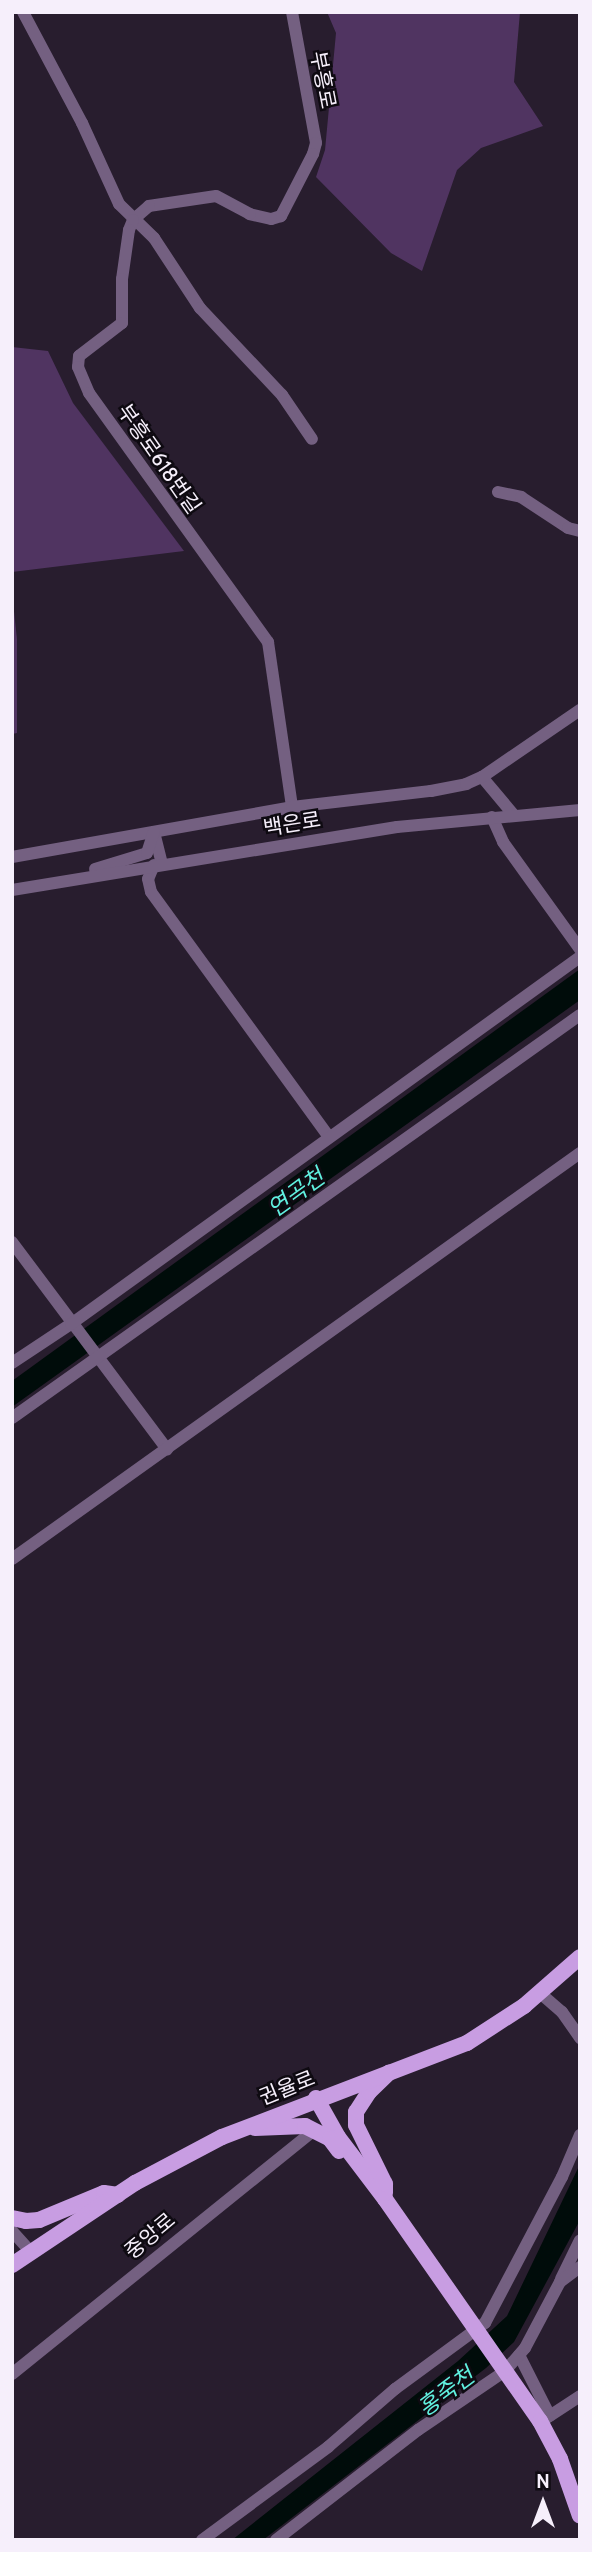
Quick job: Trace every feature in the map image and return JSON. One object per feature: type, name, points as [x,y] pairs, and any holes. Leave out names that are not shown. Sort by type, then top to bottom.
[{"type":"main road","name":"권율로","points":[[12,2265],[159,2169],[246,2127],[316,2098],[467,2043],[495,2027],[540,1993],[580,1957]]},
{"type":"main road","points":[[385,2199],[385,2184],[360,2136],[356,2112],[369,2092],[393,2069]]},
{"type":"main road","points":[[316,2098],[338,2137],[385,2199],[477,2332],[545,2419],[580,2516]]},
{"type":"main road","points":[[246,2127],[265,2129],[296,2125],[314,2130],[330,2139],[361,2177],[385,2199]]},
{"type":"main road","points":[[12,2218],[40,2220],[104,2193],[118,2195]]},
{"type":"street","points":[[23,12],[120,204],[153,238],[200,308],[282,395],[312,439]]},
{"type":"street","name":"부흥로","points":[[133,220],[149,206],[216,196],[250,214],[271,219],[281,216],[316,143],[292,12]]},
{"type":"street","name":"부흥로618번길","points":[[133,220],[122,279],[122,323],[79,356],[79,367],[89,393],[268,642],[292,807]]},
{"type":"street","points":[[498,492],[521,497],[568,528],[580,531]]},
{"type":"street","points":[[12,858],[292,807],[431,791],[466,784],[482,777],[580,710]]},
{"type":"street","points":[[482,777],[513,814]]},
{"type":"street","name":"백은로","points":[[12,890],[397,827],[513,814],[580,810]]},
{"type":"street","points":[[492,817],[503,842],[580,948]]},
{"type":"street","points":[[154,832],[158,864],[148,880],[151,892],[328,1137]]},
{"type":"street","points":[[55,883],[147,853],[154,832]]},
{"type":"street","points":[[12,1363],[71,1324],[580,957]]},
{"type":"street","points":[[12,1418],[580,1015]]},
{"type":"street","points":[[12,1559],[580,1153]]},
{"type":"street","points":[[12,1242],[167,1449]]},
{"type":"street","points":[[540,1993],[562,2012],[580,2038]]},
{"type":"street","name":"중앙로","points":[[12,2374],[314,2130]]},
{"type":"street","points":[[202,2540],[477,2332],[504,2291],[580,2135]]},
{"type":"street","points":[[12,2231],[32,2253]]},
{"type":"street","points":[[276,2540],[519,2355],[580,2240]]},
{"type":"street","points":[[560,2282],[580,2267]]},
{"type":"street","points":[[519,2355],[545,2419],[580,2396]]},
{"type":"shaded area","points":[[327,12],[520,12],[514,82],[543,126],[481,148],[457,170],[422,271],[391,253],[316,177],[325,150],[336,33]]},
{"type":"shaded area","points":[[12,347],[48,351],[73,403],[184,551],[12,572]]},
{"type":"shaded area","points":[[12,593],[17,639],[17,733],[12,734]]},
{"type":"water","name":"연곡천","points":[[580,969],[580,1000],[12,1407],[12,1381]]},
{"type":"water","name":"홍죽천","points":[[580,2164],[580,2220],[514,2342],[486,2368],[263,2540],[232,2540],[458,2361],[507,2316]]}]
